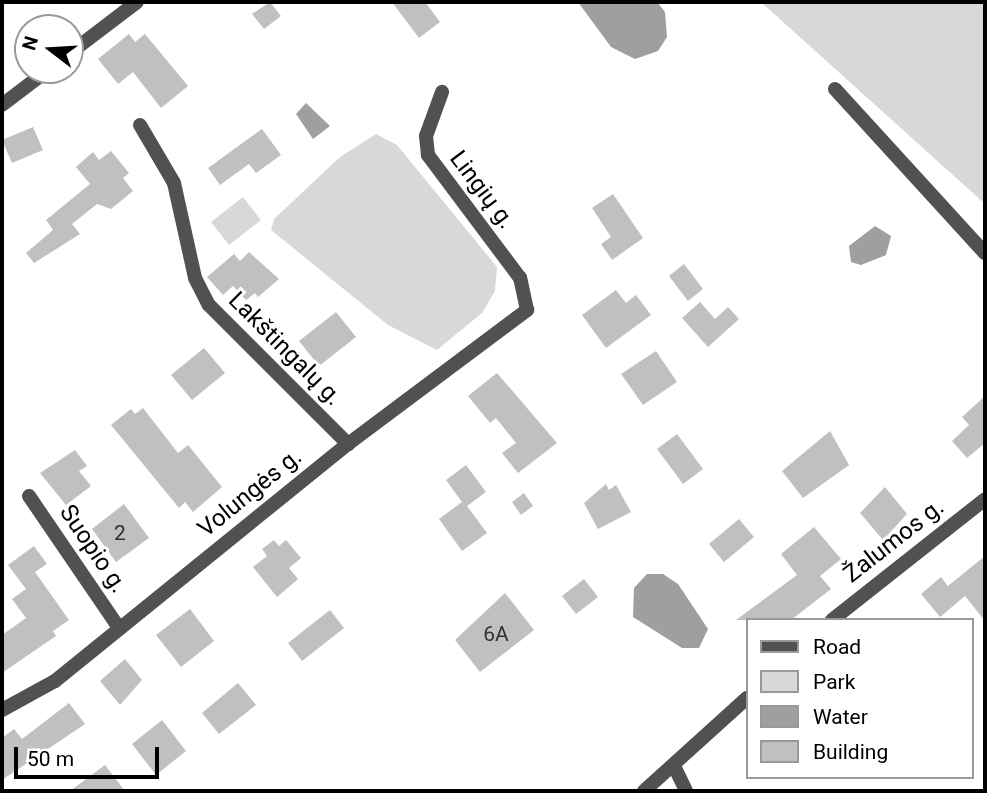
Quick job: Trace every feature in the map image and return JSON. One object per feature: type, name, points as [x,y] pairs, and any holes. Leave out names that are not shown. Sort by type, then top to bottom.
[{"type":"street","points":[[84,42],[137,2]]},
{"type":"street","points":[[2,105],[30,84]]},
{"type":"street","points":[[835,89],[985,253]]},
{"type":"street","name":"Lingių g.","points":[[442,92],[426,136],[428,155],[520,278],[527,310]]},
{"type":"street","name":"Lakštingalų g.","points":[[140,125],[174,183],[195,278],[209,305],[348,444]]},
{"type":"street","name":"Volungės g.","points":[[2,710],[55,681],[348,444],[527,310]]},
{"type":"street","name":"Suopio g.","points":[[29,496],[119,628]]},
{"type":"street","name":"Žalumos g.","points":[[835,618],[985,499]]},
{"type":"street","points":[[644,791],[675,768],[746,699]]},
{"type":"street","points":[[675,768],[686,791]]},
{"type":"green space","points":[[761,2],[985,2],[985,204]]},
{"type":"green space","points":[[376,134],[397,145],[497,267],[495,291],[482,313],[437,350],[388,325],[271,230],[274,219],[340,157]]},
{"type":"green space","points":[[243,197],[261,220],[229,245],[211,222]]},
{"type":"water","points":[[578,2],[657,2],[665,12],[667,37],[658,51],[635,59],[611,47]]},
{"type":"water","points":[[306,103],[330,126],[313,139],[296,114]]},
{"type":"water","points":[[875,226],[891,236],[886,255],[861,265],[851,262],[849,246]]},
{"type":"water","points":[[647,574],[663,574],[678,584],[708,629],[699,648],[682,648],[633,617],[634,588]]},
{"type":"building","points":[[270,2],[281,16],[264,29],[252,14]]},
{"type":"building","points":[[392,2],[425,2],[440,22],[419,38]]},
{"type":"building","points":[[129,34],[135,42],[145,34],[188,86],[161,108],[133,72],[118,84],[98,59]]},
{"type":"building","points":[[33,127],[43,150],[12,163],[2,140]]},
{"type":"building","points":[[262,129],[281,155],[256,173],[249,164],[220,185],[208,168]]},
{"type":"building","points":[[111,151],[129,173],[123,178],[133,191],[111,209],[97,204],[72,224],[80,234],[34,263],[26,253],[53,230],[46,220],[90,184],[76,167],[93,152],[99,160]]},
{"type":"building","points":[[613,194],[643,238],[612,260],[601,244],[611,237],[592,208]]},
{"type":"building","points":[[249,252],[279,279],[258,297],[255,293],[246,300],[233,286],[223,295],[207,277],[234,254],[240,261]]},
{"type":"building","points":[[684,264],[703,289],[688,301],[669,276]]},
{"type":"building","points":[[616,290],[626,303],[636,295],[651,315],[606,348],[582,315]]},
{"type":"building","points":[[700,302],[715,319],[728,307],[739,319],[708,347],[682,318]]},
{"type":"building","points":[[336,312],[356,337],[319,366],[299,341]]},
{"type":"building","points":[[204,348],[225,373],[192,400],[171,375]]},
{"type":"building","points":[[656,351],[677,382],[643,405],[621,374]]},
{"type":"building","points":[[497,373],[557,443],[518,473],[502,453],[516,443],[496,418],[490,423],[468,396]]},
{"type":"building","points":[[985,396],[985,443],[967,458],[952,441],[969,425],[962,417]]},
{"type":"building","points":[[143,408],[178,453],[188,445],[222,487],[193,512],[185,502],[179,508],[111,425],[131,409],[135,414]]},
{"type":"building","points":[[830,431],[849,465],[803,498],[782,471]]},
{"type":"building","points":[[677,434],[703,469],[683,484],[657,449]]},
{"type":"building","points":[[75,450],[87,466],[79,471],[91,486],[66,505],[40,473]]},
{"type":"building","points":[[466,465],[486,492],[467,506],[487,533],[462,551],[439,519],[462,502],[446,480]]},
{"type":"building","points":[[606,484],[609,490],[616,485],[631,512],[598,529],[584,503]]},
{"type":"building","points":[[885,487],[907,514],[883,540],[860,513]]},
{"type":"building","points":[[524,493],[533,506],[521,515],[512,502]]},
{"type":"building","points":[[124,504],[149,538],[116,562],[92,529]]},
{"type":"building","points":[[739,519],[754,537],[724,562],[709,544]]},
{"type":"building","points":[[814,527],[841,559],[820,576],[831,589],[794,618],[736,620],[797,575],[781,554]]},
{"type":"building","points":[[274,540],[279,546],[286,540],[301,558],[289,568],[298,579],[277,597],[253,567],[267,556],[262,549]]},
{"type":"building","points":[[34,546],[47,564],[35,572],[69,620],[53,631],[56,636],[2,673],[2,635],[26,618],[12,599],[26,589],[8,565]]},
{"type":"building","points":[[985,556],[985,621],[965,596],[940,617],[921,594],[941,577],[948,586]]},
{"type":"building","points":[[584,579],[598,597],[576,614],[562,596]]},
{"type":"building","points":[[505,593],[534,630],[480,672],[455,640]]},
{"type":"building","points":[[190,609],[214,641],[181,667],[156,635]]},
{"type":"building","points":[[330,610],[344,628],[302,661],[288,643]]},
{"type":"building","points":[[125,659],[142,680],[120,705],[100,681]]},
{"type":"building","points":[[238,683],[256,705],[219,734],[202,713]]},
{"type":"building","points":[[69,703],[85,724],[2,780],[2,738],[14,729],[22,739]]},
{"type":"building","points":[[162,720],[186,751],[156,775],[132,744]]},
{"type":"building","points":[[105,765],[125,791],[70,791]]}]
